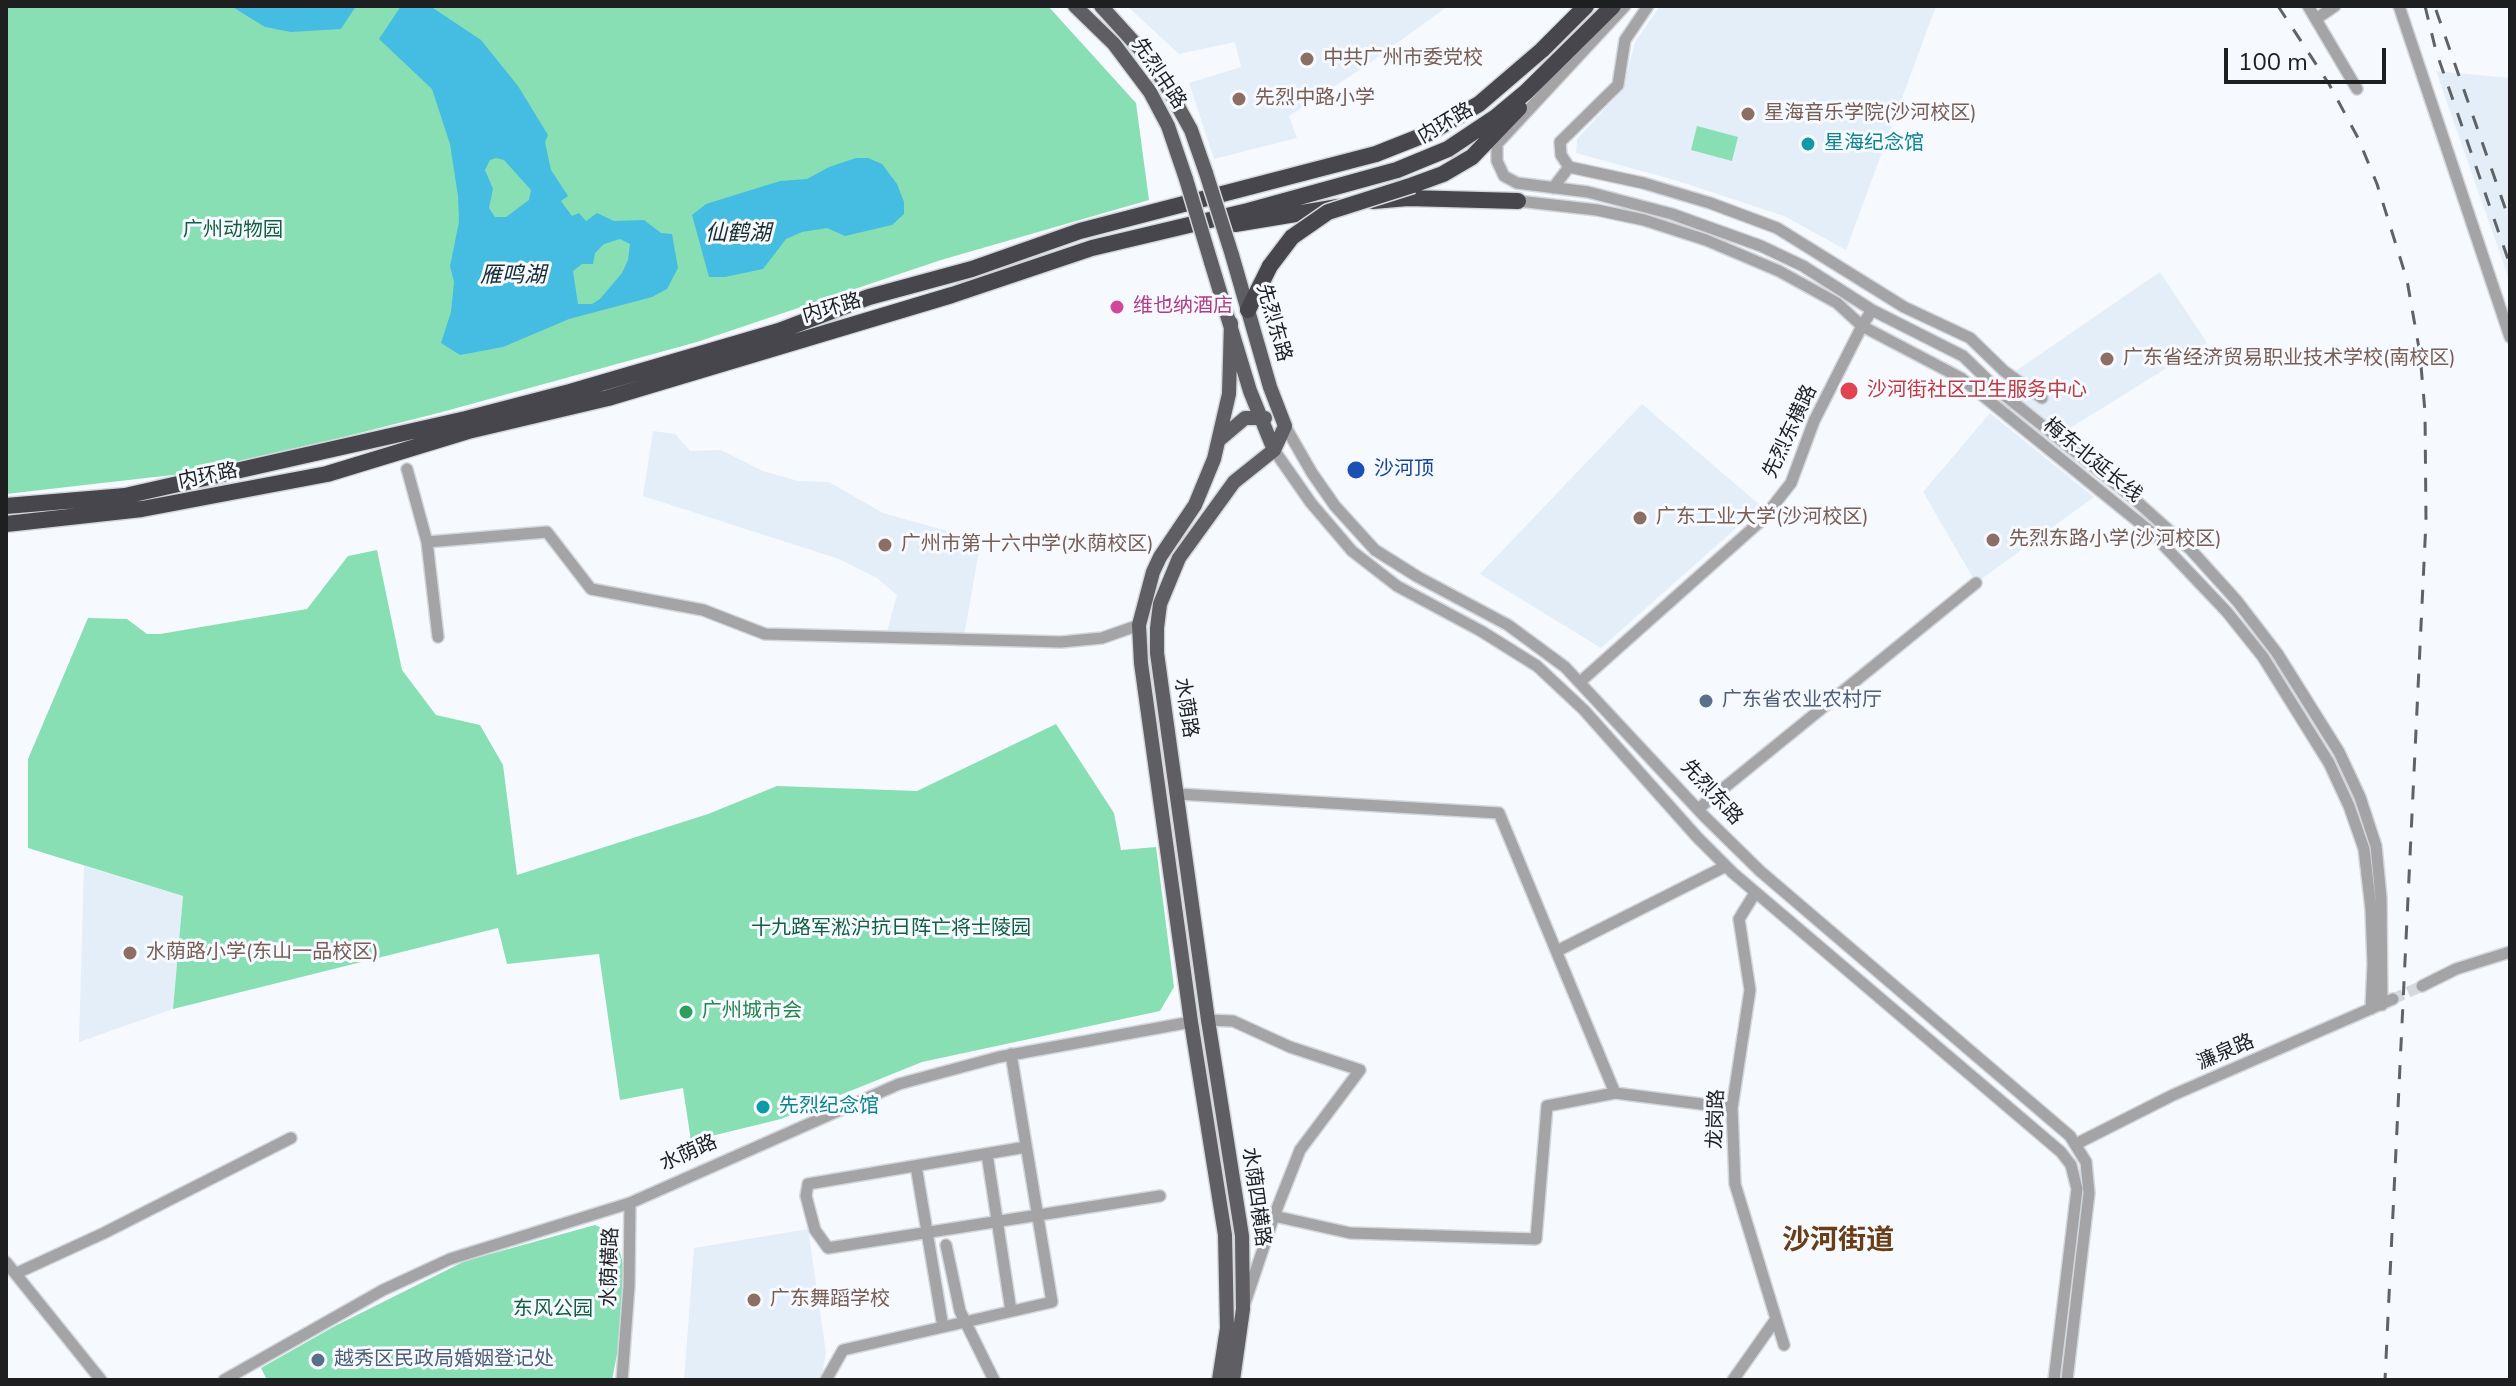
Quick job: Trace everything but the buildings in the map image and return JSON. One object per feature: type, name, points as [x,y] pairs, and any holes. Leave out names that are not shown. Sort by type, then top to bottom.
[{"type":"highway","name":"内环路","points":[[6,506],[125,496],[481,415],[779,331],[869,297],[972,269],[1080,231],[1376,154],[1429,133],[1479,104],[1542,50],[1586,6]]},
{"type":"highway","name":"内环路","points":[[6,524],[142,509],[327,474],[468,431],[608,398],[1117,241],[1321,192],[1397,170],[1448,149],[1480,129],[1510,106],[1613,6]]},
{"type":"highway","points":[[1248,310],[1270,266],[1292,237],[1328,212],[1432,179],[1472,157],[1490,142],[1578,41]]},
{"type":"highway","points":[[1046,265],[1158,238],[1381,200],[1518,201]]},
{"type":"main road","name":"先烈中路","points":[[1075,6],[1109,39],[1139,75],[1160,109],[1186,179],[1211,262]]},
{"type":"main road","name":"先烈东路","points":[[1101,6],[1153,65],[1191,130],[1232,255],[1270,387],[1285,426]]},
{"type":"main road","points":[[1109,39],[1121,27]]},
{"type":"main road","name":"先烈东路","points":[[1211,262],[1260,416],[1274,450]]},
{"type":"main road","name":"水荫路","points":[[1231,323],[1230,384],[1219,441],[1202,491],[1153,572],[1139,625],[1141,663],[1191,1022],[1208,1020],[1157,653],[1160,604],[1179,558],[1234,482],[1274,450],[1285,426]]},
{"type":"main road","points":[[1219,441],[1239,421],[1260,416],[1285,426]]},
{"type":"main road","name":"水荫四横路","points":[[1208,1020],[1242,1236],[1243,1309],[1233,1380]]},
{"type":"main road","name":"水荫四横路","points":[[1191,1022],[1225,1235],[1227,1328],[1219,1380]]},
{"type":"street","name":"梅东北延长线","points":[[1625,6],[1497,144],[1497,161],[1504,176],[1517,183],[1624,200],[1732,235],[1803,266],[1872,310],[1963,356],[1998,390],[2191,550],[2237,601],[2277,653],[2339,752],[2360,797],[2370,847],[2373,964],[2382,1004]]},
{"type":"street","points":[[1648,6],[1625,40],[1618,85],[1560,142],[1561,155],[1569,167],[1643,183],[1777,228],[1891,299],[1970,338],[2004,371],[2042,398]]},
{"type":"street","points":[[2308,6],[2357,89]]},
{"type":"street","points":[[2316,19],[2335,6]]},
{"type":"street","points":[[2399,6],[2510,337]]},
{"type":"street","points":[[1553,188],[1569,167]]},
{"type":"street","name":"梅东北延长线","points":[[1518,201],[1597,210],[1644,220],[1706,240],[1779,271],[1837,303],[1862,326],[1961,378],[2151,532],[2227,612],[2272,671],[2329,763],[2370,847]]},
{"type":"street","name":"先烈东横路","points":[[1580,682],[1762,520],[1791,483],[1814,421],[1872,310]]},
{"type":"street","points":[[1963,356],[1970,338]]},
{"type":"street","name":"先烈东路","points":[[1285,426],[1335,506],[1375,550],[1527,637],[1580,682],[1711,823],[1776,886],[2076,1144],[2088,1170],[2089,1193],[2064,1348],[2054,1380]]},
{"type":"street","points":[[2046,447],[2055,435]]},
{"type":"street","name":"先烈东路","points":[[1274,450],[1306,497],[1352,551],[1397,586],[1481,631],[1537,666],[1584,710],[1697,837],[1755,893],[2021,1116],[2066,1158],[2074,1173],[2077,1189],[2064,1348],[2067,1380]]},
{"type":"street","points":[[407,469],[427,542],[438,637]]},
{"type":"street","points":[[427,542],[547,532],[591,589],[703,610],[765,634],[1061,642],[1102,638],[1139,625]]},
{"type":"street","points":[[1698,809],[1976,583]]},
{"type":"street","points":[[2272,671],[2277,653]]},
{"type":"street","points":[[1178,794],[1499,813],[1615,1093]]},
{"type":"street","points":[[1697,837],[1711,823]]},
{"type":"street","points":[[1557,951],[1726,866]]},
{"type":"street","name":"龙岗路","points":[[1755,893],[1739,919],[1750,990],[1732,1108],[1735,1184],[1784,1345]]},
{"type":"street","points":[[2422,986],[2456,969],[2510,952]]},
{"type":"street","name":"濂泉路","points":[[2076,1144],[2173,1095],[2382,1004]]},
{"type":"street","points":[[1208,1020],[1233,1021],[1290,1047],[1360,1070],[1300,1150],[1243,1309]]},
{"type":"street","name":"水荫路","points":[[224,1380],[383,1290],[450,1259],[630,1203],[865,1097],[953,1068],[1011,1054],[1191,1022]]},
{"type":"street","points":[[826,1380],[843,1350],[1052,1302],[1011,1054]]},
{"type":"street","points":[[1274,1216],[1350,1233],[1536,1239],[1547,1106],[1615,1093],[1732,1108]]},
{"type":"street","points":[[17,1273],[104,1233],[291,1138]]},
{"type":"street","points":[[1026,1147],[808,1184],[806,1196],[815,1230],[828,1248],[1160,1196]]},
{"type":"street","points":[[987,1154],[1011,1311]]},
{"type":"street","points":[[916,1166],[943,1327]]},
{"type":"street","name":"水荫横路","points":[[622,1380],[629,1286],[630,1203]]},
{"type":"street","points":[[946,1245],[964,1322],[988,1377]]},
{"type":"street","points":[[6,1262],[101,1380]]},
{"type":"street","points":[[1733,1380],[1776,1319]]},
{"type":"shaded area","name":"中共广州市委党校","points":[[1127,6],[1448,6],[1367,65],[1289,116],[1297,138],[1214,159],[1189,83],[1241,67],[1235,42],[1179,54]]},
{"type":"shaded area","name":"星海音乐学院(沙河校区)","points":[[1660,6],[1936,6],[1846,250],[1784,216],[1678,181],[1576,153],[1577,139],[1623,89],[1635,42]]},
{"type":"shaded area","points":[[2436,71],[2510,78],[2510,282]]},
{"type":"shaded area","name":"广东省经济贸易职业技术学校(南校区)","points":[[2160,272],[2207,343],[2059,435],[1998,383]]},
{"type":"shaded area","name":"广东工业大学(沙河校区)","points":[[1642,404],[1761,506],[1601,648],[1480,574]]},
{"type":"shaded area","name":"先烈东路小学(沙河校区)","points":[[1990,413],[2094,497],[1976,583],[1923,492]]},
{"type":"shaded area","name":"广州市第十六中学(水荫校区)","points":[[653,431],[675,434],[690,451],[721,450],[763,471],[798,481],[829,482],[883,513],[972,538],[979,551],[962,647],[885,639],[897,595],[877,578],[839,559],[643,496]]},
{"type":"shaded area","name":"水荫路小学(东山一品校区)","points":[[84,866],[183,896],[173,1009],[79,1042]]},
{"type":"shaded area","name":"广东舞蹈学校","points":[[808,1229],[826,1353],[821,1380],[684,1380],[694,1248]]},
{"type":"green space","name":"广州动物园","points":[[6,6],[1048,6],[1136,103],[1149,200],[941,260],[697,342],[442,412],[181,474],[6,494]]},
{"type":"green space","points":[[1697,126],[1738,137],[1732,161],[1691,150]]},
{"type":"green space","name":"十九路军淞沪抗日阵亡将士陵园","points":[[377,550],[402,670],[436,715],[480,725],[503,765],[517,875],[708,814],[777,786],[917,791],[1056,724],[1114,813],[1121,850],[1156,847],[1174,987],[1160,1011],[922,1062],[781,1119],[691,1141],[683,1088],[620,1100],[599,954],[507,964],[498,928],[173,1009],[183,896],[28,848],[28,759],[88,618],[127,619],[147,634],[160,634],[307,609],[348,556]]},
{"type":"green space","name":"东风公园","points":[[595,1225],[615,1234],[625,1271],[621,1334],[612,1380],[267,1380],[261,1368],[335,1326],[465,1261]]},
{"type":"water","points":[[231,6],[356,6],[341,29],[291,32],[265,27]]},
{"type":"water","name":"雁鸣湖","points":[[401,6],[430,6],[481,40],[518,86],[548,135],[545,142],[551,170],[568,196],[561,201],[572,216],[579,213],[586,221],[597,213],[614,221],[644,220],[661,233],[672,234],[678,268],[667,289],[652,297],[569,319],[503,347],[460,355],[441,343],[451,312],[454,282],[450,266],[459,222],[450,144],[432,89],[379,39]],"holes":[[[490,160],[504,160],[531,190],[529,200],[506,217],[495,217],[489,208],[493,189],[485,170]],[[620,239],[630,244],[622,273],[600,299],[592,304],[578,304],[573,271],[582,264],[593,264],[595,253],[604,244]]]},
{"type":"water","name":"仙鹤湖","points":[[856,158],[868,158],[882,164],[897,184],[904,202],[904,214],[892,225],[845,236],[827,228],[802,232],[786,239],[763,269],[709,277],[692,215],[706,204],[780,181],[807,179]]},
{"type":"tunnel","points":[[2393,999],[2422,986]]},
{"type":"railway","points":[[2278,6],[2329,84],[2358,138],[2377,184],[2407,280],[2420,354],[2425,412],[2426,521],[2385,1380]]},
{"type":"railway","points":[[2425,6],[2436,51],[2510,265]]},
{"type":"railway","points":[[2436,10],[2510,222]]},
{"type":"place","name":"中共广州市委党校","points":[[1307,59]]},
{"type":"place","name":"先烈中路小学","points":[[1239,99]]},
{"type":"place","name":"星海音乐学院(沙河校区)","points":[[1748,114]]},
{"type":"place","name":"星海纪念馆","points":[[1808,144]]},
{"type":"place","name":"维也纳酒店","points":[[1117,307]]},
{"type":"place","name":"广东省经济贸易职业技术学校(南校区)","points":[[2107,359]]},
{"type":"place","name":"沙河街社区卫生服务中心","points":[[1849,391]]},
{"type":"place","name":"沙河顶","points":[[1356,470]]},
{"type":"place","name":"广东工业大学(沙河校区)","points":[[1640,518]]},
{"type":"place","name":"先烈东路小学(沙河校区)","points":[[1993,540]]},
{"type":"place","name":"广州市第十六中学(水荫校区)","points":[[885,545]]},
{"type":"place","name":"广东省农业农村厅","points":[[1706,701]]},
{"type":"place","name":"水荫路小学(东山一品校区)","points":[[130,953]]},
{"type":"place","name":"广州城市会","points":[[686,1012]]},
{"type":"place","name":"先烈纪念馆","points":[[763,1107]]},
{"type":"place","name":"广东舞蹈学校","points":[[754,1300]]},
{"type":"place","name":"越秀区民政局婚姻登记处","points":[[318,1360]]},
{"type":"district","name":"沙河街道","points":[[1838,1242]]}]
